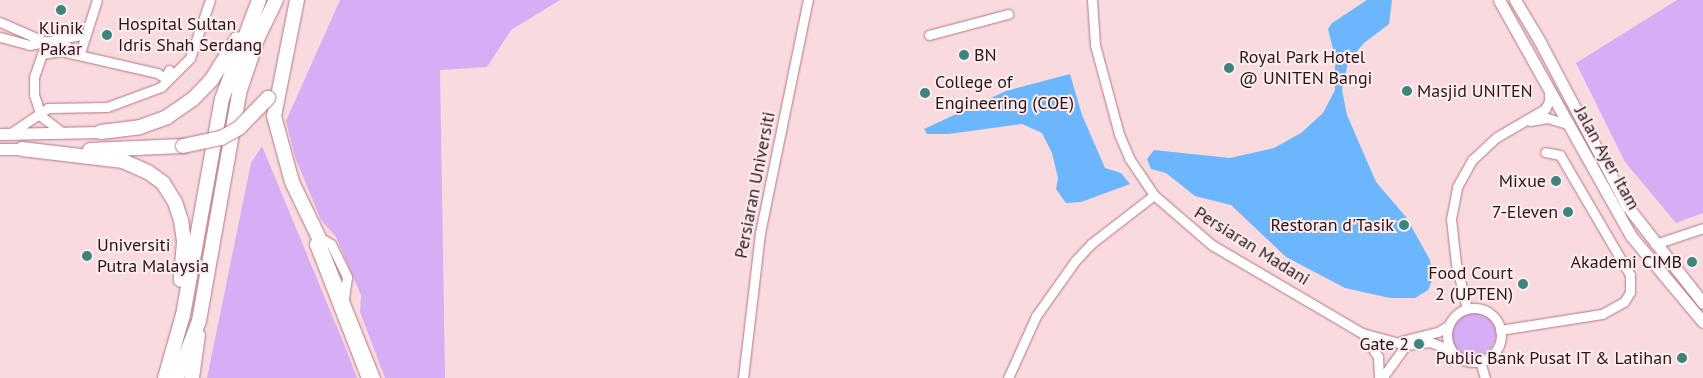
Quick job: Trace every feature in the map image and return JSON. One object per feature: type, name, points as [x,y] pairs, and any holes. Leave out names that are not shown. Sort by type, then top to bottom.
[{"type":"highway","points":[[192,378],[197,362],[199,321],[239,93],[258,37],[276,0]]},
{"type":"highway","points":[[297,0],[278,82],[274,116],[280,145],[292,182],[318,236]]},
{"type":"highway","points":[[101,132],[140,127],[167,117],[192,99],[212,79],[257,6]]},
{"type":"highway","points":[[165,378],[183,315],[222,99],[257,6]]},
{"type":"highway","points":[[22,149],[183,146],[221,138],[239,128],[268,98],[278,82]]},
{"type":"highway","points":[[22,149],[123,161],[148,172],[163,183],[175,202],[184,242],[180,285],[183,315]]},
{"type":"highway","points":[[177,378],[199,321]]},
{"type":"main road","name":"Jalan Ayer Itam","points":[[1499,0],[1631,236],[1703,322]]},
{"type":"main road","name":"Jalan Ayer Itam","points":[[1515,0],[1539,40],[1627,206],[1703,303]]},
{"type":"main road","points":[[5,134],[101,132]]},
{"type":"main road","points":[[0,150],[22,149]]},
{"type":"street","points":[[82,50],[97,0]]},
{"type":"street","points":[[66,134],[52,127],[39,112],[34,77],[42,54],[51,51],[157,73],[160,77],[174,71],[190,58],[210,0]]},
{"type":"street","name":"Persiaran Universiti","points":[[744,378],[760,232],[808,0]]},
{"type":"street","name":"Persiaran Madani","points":[[1092,0],[1096,44],[1119,134],[1129,158],[1154,195],[1212,245],[1362,333]]},
{"type":"street","points":[[929,35],[1008,14]]},
{"type":"street","points":[[0,22],[43,41],[174,71]]},
{"type":"street","points":[[0,36],[29,45],[86,34]]},
{"type":"street","points":[[5,134],[39,112],[53,107],[107,106],[160,87],[174,71]]},
{"type":"street","points":[[1467,308],[1456,264],[1451,220],[1457,188],[1472,160],[1497,136],[1528,121],[1545,108],[1549,101],[1549,90]]},
{"type":"street","points":[[52,127],[49,117],[53,107]]},
{"type":"street","points":[[1528,121],[1547,118],[1568,124]]},
{"type":"street","points":[[1500,330],[1602,314],[1624,302],[1630,292],[1630,276],[1560,155],[1545,152]]},
{"type":"street","points":[[1008,378],[1036,316],[1075,261],[1092,243],[1154,195]]},
{"type":"street","points":[[1655,244],[1703,228]]},
{"type":"street","points":[[366,378],[314,244],[318,236],[331,244],[347,277],[344,302],[375,378]]},
{"type":"street","points":[[1362,333],[1404,341],[1430,342],[1451,350],[1466,360],[1480,361],[1495,351],[1500,330],[1494,317],[1486,311],[1467,308],[1454,316],[1448,325],[1438,332],[1404,341],[1380,378]]},
{"type":"street","points":[[1448,325],[1447,335],[1451,350]]},
{"type":"street","points":[[1362,333],[1378,357],[1380,378]]},
{"type":"street","points":[[1480,361],[1485,378]]},
{"type":"street","points":[[745,367],[752,378]]},
{"type":"shaded area","points":[[340,0],[560,0],[511,30],[487,67],[440,70],[445,378],[385,378],[360,312],[361,295],[336,237],[321,220],[295,157],[286,121]]},
{"type":"shaded area","points":[[1677,0],[1703,0],[1703,213],[1676,223],[1625,162],[1576,63]]},
{"type":"shaded area","points":[[262,146],[357,378],[207,378],[251,163]]},
{"type":"shaded area","points":[[1469,311],[1477,311],[1486,315],[1492,321],[1496,334],[1492,347],[1486,353],[1477,357],[1469,357],[1460,353],[1454,347],[1450,338],[1450,330],[1454,321],[1460,315]]},
{"type":"water","points":[[1367,0],[1392,0],[1389,24],[1364,43],[1348,62],[1342,90],[1347,115],[1376,182],[1406,217],[1430,260],[1433,278],[1428,290],[1415,298],[1390,298],[1345,288],[1286,257],[1231,205],[1195,196],[1166,173],[1151,169],[1147,159],[1154,150],[1230,158],[1274,148],[1301,133],[1323,113],[1335,90],[1335,57],[1328,29],[1332,23]]},
{"type":"water","points":[[1070,74],[1082,115],[1105,168],[1121,173],[1130,184],[1081,202],[1066,203],[1056,189],[1058,178],[1052,153],[1042,133],[1022,124],[948,134],[927,134],[924,129],[1006,91]]},
{"type":"place","name":"Klinik Pakar","points":[[61,10]]},
{"type":"place","name":"Hospital Sultan Idris Shah Serdang","points":[[107,35]]},
{"type":"place","name":"BN","points":[[964,55]]},
{"type":"place","name":"Royal Park Hotel @ UNITEN Bangi","points":[[1229,68]]},
{"type":"place","name":"Masjid UNITEN","points":[[1407,91]]},
{"type":"place","name":"College of Engineering (COE)","points":[[925,93]]},
{"type":"place","name":"Mixue","points":[[1556,181]]},
{"type":"place","name":"7-Eleven","points":[[1568,212]]},
{"type":"place","name":"Restoran d'Tasik","points":[[1404,225]]},
{"type":"place","name":"Universiti Putra Malaysia","points":[[87,256]]},
{"type":"place","name":"Akademi CIMB","points":[[1692,262]]},
{"type":"place","name":"Food Court 2 (UPTEN)","points":[[1523,284]]},
{"type":"place","name":"Gate 2","points":[[1419,344]]},
{"type":"place","name":"Public Bank Pusat IT & Latihan","points":[[1682,358]]}]
